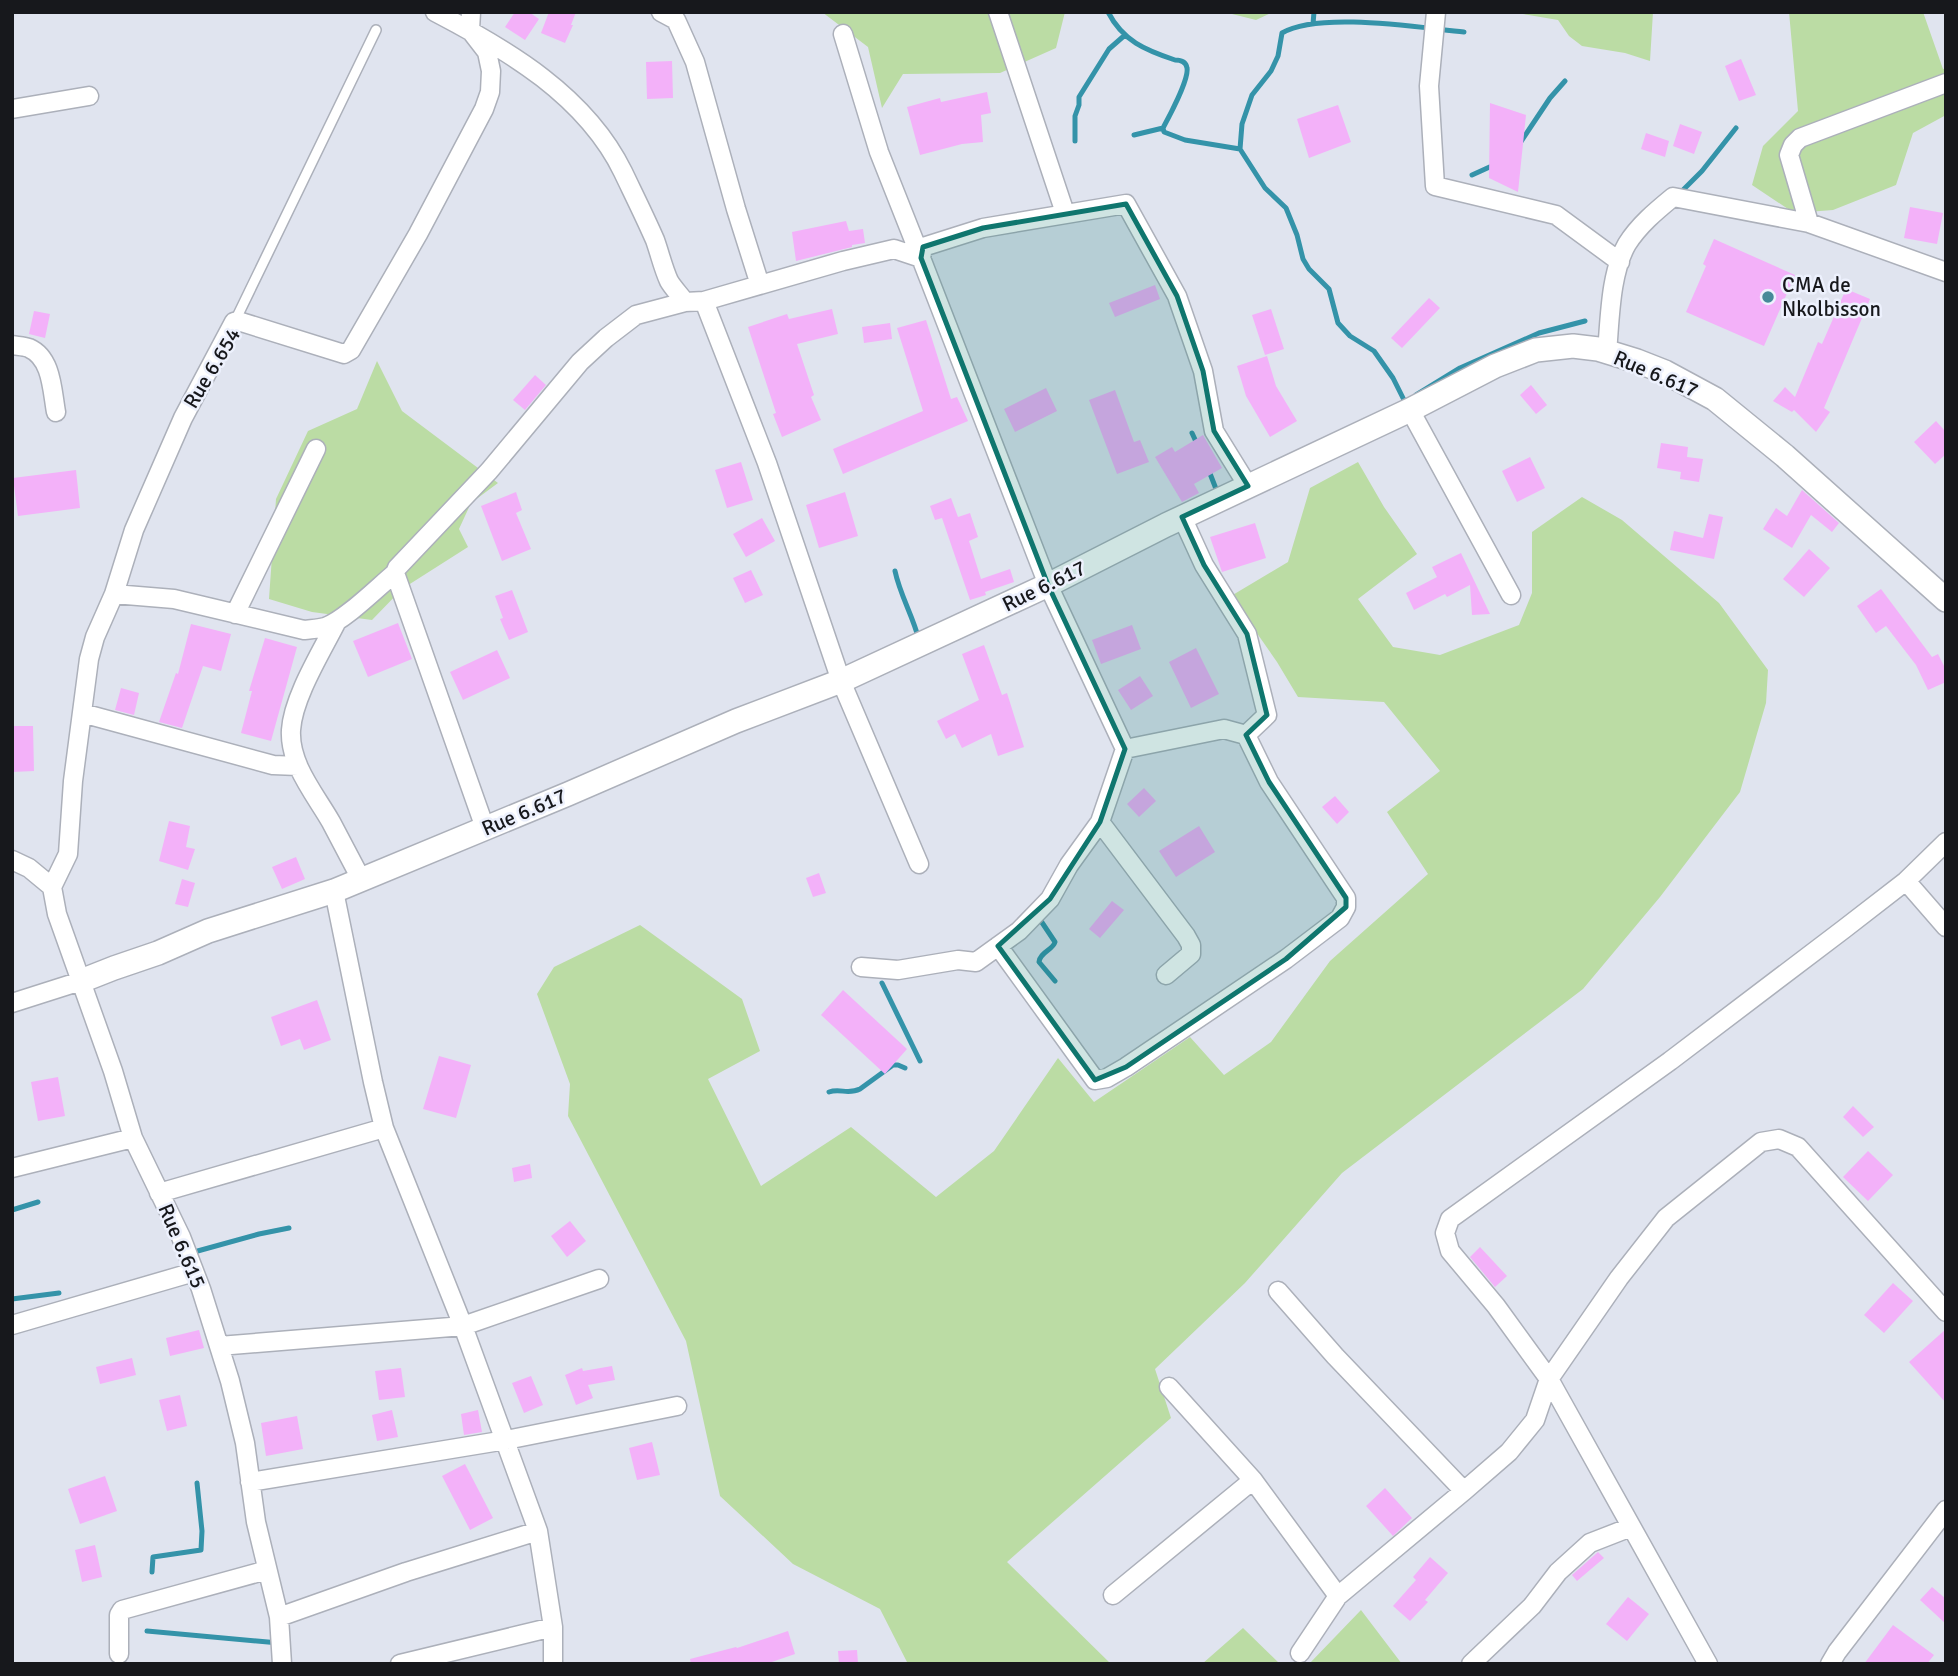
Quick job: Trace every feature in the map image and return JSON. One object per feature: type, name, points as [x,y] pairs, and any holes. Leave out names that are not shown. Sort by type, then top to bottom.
[{"type":"street","points":[[435,12],[471,21],[498,46],[546,80],[586,118],[609,147],[622,170],[655,242],[670,283],[685,302]]},
{"type":"street","points":[[998,12],[1065,214]]},
{"type":"street","points":[[1436,12],[1429,86],[1435,186],[1556,215],[1620,262]]},
{"type":"street","points":[[674,15],[695,62],[760,285]]},
{"type":"street","name":"Rue 6.654","points":[[52,887],[68,854],[73,782],[89,659],[114,594],[134,530],[183,418],[234,322],[344,354],[351,350],[418,234],[484,110],[490,92],[491,71],[487,52],[471,21]]},
{"type":"street","points":[[843,34],[879,152],[1048,585],[1125,749],[1100,822],[1069,865],[1050,899],[1019,931],[976,962],[958,960],[898,970],[861,967]]},
{"type":"street","points":[[1809,223],[1789,155],[1793,145],[1800,138],[1946,83]]},
{"type":"street","points":[[12,108],[89,96]]},
{"type":"street","points":[[1607,352],[1613,283],[1626,246],[1648,218],[1673,197],[1809,223],[1946,272]]},
{"type":"street","points":[[921,258],[923,247],[983,228],[1126,204],[1177,296],[1203,371],[1214,431],[1248,486]]},
{"type":"street","points":[[114,594],[174,599],[303,630],[325,627],[337,621],[395,573],[489,471],[580,362],[636,315],[685,302],[704,301],[894,249],[921,258]]},
{"type":"street","points":[[704,301],[767,463],[841,681],[919,864]]},
{"type":"street","points":[[12,345],[30,349],[40,356],[48,367],[56,412]]},
{"type":"street","name":"Rue 6.617","points":[[81,981],[158,953],[208,931],[334,891],[736,721],[841,681],[1048,585],[1182,517],[1410,410],[1495,366],[1536,350],[1573,346],[1607,352],[1664,372],[1714,399],[1785,456],[1946,600]]},
{"type":"street","points":[[1410,410],[1511,595]]},
{"type":"street","points":[[234,614],[316,449]]},
{"type":"street","points":[[1182,517],[1204,565],[1247,634],[1267,715],[1246,735]]},
{"type":"street","points":[[395,573],[485,828]]},
{"type":"street","points":[[337,621],[295,710],[291,729],[293,751],[298,766],[361,879]]},
{"type":"street","points":[[82,713],[273,765],[298,766]]},
{"type":"street","points":[[998,946],[1096,1080],[1107,1078],[1126,1067],[1286,959],[1339,918],[1346,906],[1346,898],[1269,782],[1246,735],[1224,729],[1125,749]]},
{"type":"street","points":[[1100,822],[1191,945],[1191,954],[1166,975]]},
{"type":"street","points":[[1708,1664],[1549,1379],[1496,1306],[1450,1251],[1445,1233],[1450,1219],[1670,1061],[1906,881],[1946,842]]},
{"type":"street","points":[[12,860],[29,868],[52,887]]},
{"type":"street","points":[[1906,881],[1946,926]]},
{"type":"street","name":"Rue 6.615","points":[[52,887],[57,914],[113,1071],[133,1138],[181,1237],[219,1346],[245,1443],[256,1521],[279,1617],[282,1664]]},
{"type":"street","points":[[334,891],[384,1128],[463,1326],[538,1531],[553,1627],[553,1664]]},
{"type":"street","points":[[12,1003],[81,981]]},
{"type":"street","points":[[159,1193],[384,1128]]},
{"type":"street","points":[[12,1168],[133,1138]]},
{"type":"street","points":[[1300,1653],[1338,1596],[1508,1452],[1535,1420],[1549,1379],[1619,1278],[1666,1218],[1761,1142],[1779,1139],[1798,1147],[1946,1312]]},
{"type":"street","points":[[12,1325],[194,1272]]},
{"type":"street","points":[[219,1346],[463,1326],[598,1279]]},
{"type":"street","points":[[1278,1291],[1335,1356],[1465,1491]]},
{"type":"street","points":[[1169,1387],[1253,1480],[1338,1596]]},
{"type":"street","points":[[250,1482],[506,1440],[677,1406]]},
{"type":"street","points":[[1113,1595],[1253,1480]]},
{"type":"street","points":[[1830,1664],[1946,1510]]},
{"type":"street","points":[[1471,1664],[1532,1606],[1558,1572],[1590,1544],[1632,1527]]},
{"type":"street","points":[[279,1617],[406,1572],[538,1531]]},
{"type":"street","points":[[119,1654],[119,1615],[122,1610],[267,1570]]},
{"type":"street","points":[[400,1664],[553,1627]]},
{"type":"lane","points":[[234,322],[376,30]]},
{"type":"highlighted area","points":[[1126,204],[1177,296],[1203,371],[1214,431],[1248,486],[1182,517],[1204,565],[1247,634],[1267,715],[1246,735],[1269,782],[1346,898],[1346,907],[1286,959],[1126,1067],[1095,1080],[998,946],[1050,899],[1100,822],[1125,749],[1048,585],[921,258],[923,247],[983,228]]},
{"type":"green space","points":[[822,12],[1065,12],[1056,48],[1000,73],[903,74],[882,108],[868,47]]},
{"type":"green space","points":[[1224,12],[1273,12],[1256,20]]},
{"type":"green space","points":[[1511,12],[1653,12],[1650,61],[1625,53],[1582,46],[1569,36],[1558,20]]},
{"type":"green space","points":[[1789,12],[1923,12],[1943,69],[1946,68],[1946,115],[1913,133],[1896,185],[1833,210],[1794,213],[1752,185],[1763,146],[1798,111]]},
{"type":"green space","points":[[377,361],[402,411],[498,483],[471,503],[459,529],[468,547],[402,589],[372,620],[312,612],[269,599],[276,499],[308,431],[357,409]]},
{"type":"green space","points":[[1358,462],[1384,507],[1417,554],[1358,599],[1393,647],[1440,655],[1519,625],[1532,593],[1532,532],[1582,497],[1622,520],[1719,603],[1768,670],[1766,703],[1740,792],[1660,897],[1583,989],[1342,1173],[1245,1283],[1155,1369],[1171,1418],[1007,1562],[1111,1664],[908,1664],[880,1609],[793,1564],[720,1496],[686,1341],[568,1116],[570,1084],[537,994],[554,967],[640,925],[742,999],[760,1051],[708,1079],[761,1186],[851,1127],[936,1197],[994,1151],[1058,1058],[1094,1102],[1190,1037],[1224,1075],[1271,1042],[1330,961],[1428,874],[1387,812],[1440,771],[1384,702],[1298,697],[1231,596],[1288,562],[1310,488]]},
{"type":"green space","points":[[1361,1610],[1402,1664],[1309,1664]]},
{"type":"green space","points":[[1243,1628],[1280,1664],[1202,1664]]},
{"type":"building","points":[[515,12],[529,12],[539,19],[525,40],[505,27]]},
{"type":"building","points":[[549,12],[576,12],[565,43],[541,33]]},
{"type":"building","points":[[1741,59],[1756,95],[1739,101],[1725,66]]},
{"type":"building","points":[[672,61],[673,98],[647,99],[646,62]]},
{"type":"building","points":[[987,92],[991,113],[981,115],[983,142],[962,144],[920,155],[907,107],[940,98],[941,102]]},
{"type":"building","points":[[1490,103],[1526,115],[1518,192],[1489,178]]},
{"type":"building","points":[[1338,105],[1351,142],[1309,158],[1297,119]]},
{"type":"building","points":[[1680,124],[1702,132],[1694,154],[1673,146]]},
{"type":"building","points":[[1646,133],[1669,141],[1665,157],[1641,149]]},
{"type":"building","points":[[1910,207],[1943,213],[1937,244],[1904,238]]},
{"type":"building","points":[[846,221],[849,231],[863,229],[865,243],[796,261],[792,232]]},
{"type":"building","name":"CMA de Nkolbisson","points":[[1714,239],[1795,275],[1764,346],[1686,312],[1706,266],[1703,264]]},
{"type":"building","points":[[1155,285],[1160,299],[1115,317],[1109,303]]},
{"type":"building","points":[[1846,289],[1870,299],[1824,408],[1830,412],[1816,432],[1794,410],[1792,412],[1773,401],[1785,387],[1795,397],[1818,342],[1822,344]]},
{"type":"building","points":[[1429,298],[1440,308],[1402,348],[1391,338]]},
{"type":"building","points":[[832,309],[838,334],[797,344],[814,395],[811,397],[821,420],[782,437],[748,327],[787,314],[789,319]]},
{"type":"building","points":[[1271,309],[1284,349],[1265,355],[1252,315]]},
{"type":"building","points":[[34,311],[50,314],[45,338],[29,334]]},
{"type":"building","points":[[926,320],[951,399],[957,397],[968,421],[843,474],[833,449],[923,411],[897,328]]},
{"type":"building","points":[[890,323],[892,339],[864,343],[862,327]]},
{"type":"building","points":[[1267,356],[1276,386],[1297,421],[1270,437],[1246,396],[1237,366]]},
{"type":"building","points":[[535,375],[546,385],[525,410],[513,400]]},
{"type":"building","points":[[1531,385],[1547,405],[1536,414],[1520,395]]},
{"type":"building","points":[[1046,388],[1057,411],[1015,432],[1004,409]]},
{"type":"building","points":[[1115,390],[1134,442],[1140,440],[1149,462],[1117,474],[1089,400]]},
{"type":"building","points":[[1936,421],[1946,432],[1946,454],[1935,464],[1914,442]]},
{"type":"building","points":[[1203,435],[1222,468],[1194,484],[1199,493],[1182,502],[1155,457],[1172,447],[1175,452]]},
{"type":"building","points":[[1661,443],[1688,447],[1687,457],[1703,459],[1699,482],[1680,479],[1681,472],[1657,468]]},
{"type":"building","points":[[1530,457],[1545,488],[1517,502],[1502,471]]},
{"type":"building","points":[[741,462],[753,500],[727,508],[715,470]]},
{"type":"building","points":[[76,470],[80,508],[18,516],[13,478]]},
{"type":"building","points":[[1802,490],[1839,523],[1832,532],[1811,515],[1792,548],[1763,529],[1776,508],[1787,516]]},
{"type":"building","points":[[516,492],[522,510],[516,513],[531,549],[502,561],[481,506]]},
{"type":"building","points":[[845,492],[858,536],[819,548],[806,505]]},
{"type":"building","points":[[951,498],[958,517],[970,513],[978,537],[969,541],[981,579],[1010,569],[1014,582],[970,600],[942,518],[935,520],[930,506]]},
{"type":"building","points":[[1709,514],[1723,517],[1714,559],[1670,550],[1674,531],[1703,538]]},
{"type":"building","points":[[762,518],[775,541],[746,557],[733,534]]},
{"type":"building","points":[[1255,523],[1266,558],[1222,572],[1210,537]]},
{"type":"building","points":[[1809,549],[1830,568],[1804,597],[1783,579]]},
{"type":"building","points":[[1461,553],[1490,614],[1472,615],[1470,585],[1414,610],[1406,593],[1437,577],[1432,567]]},
{"type":"building","points":[[751,570],[763,595],[745,603],[733,578]]},
{"type":"building","points":[[1881,589],[1932,657],[1938,654],[1946,670],[1946,682],[1928,690],[1916,665],[1886,626],[1876,633],[1857,606]]},
{"type":"building","points":[[512,590],[528,632],[509,640],[500,619],[503,618],[495,596]]},
{"type":"building","points":[[398,623],[412,659],[368,677],[353,641]]},
{"type":"building","points":[[191,624],[231,634],[221,671],[203,666],[182,728],[159,722],[176,673],[178,674]]},
{"type":"building","points":[[1132,625],[1141,649],[1101,664],[1092,640]]},
{"type":"building","points":[[265,638],[297,647],[271,741],[241,733],[252,691],[249,691]]},
{"type":"building","points":[[984,645],[1002,695],[1007,693],[1024,747],[998,756],[991,734],[962,748],[955,734],[946,739],[937,721],[979,700],[962,654]]},
{"type":"building","points":[[1196,648],[1219,694],[1191,708],[1169,662]]},
{"type":"building","points":[[497,650],[510,678],[463,700],[450,672]]},
{"type":"building","points":[[1140,676],[1153,696],[1131,710],[1118,690]]},
{"type":"building","points":[[121,688],[139,693],[134,715],[115,710]]},
{"type":"building","points":[[12,726],[33,726],[34,771],[12,772]]},
{"type":"building","points":[[1144,788],[1156,801],[1139,817],[1127,804]]},
{"type":"building","points":[[1335,796],[1349,812],[1337,824],[1322,807]]},
{"type":"building","points":[[169,821],[190,826],[186,847],[195,849],[188,870],[159,861]]},
{"type":"building","points":[[1199,826],[1215,852],[1176,877],[1159,851]]},
{"type":"building","points":[[296,857],[305,879],[282,889],[272,867]]},
{"type":"building","points":[[819,873],[826,893],[813,897],[806,878]]},
{"type":"building","points":[[182,879],[195,883],[188,907],[175,904]]},
{"type":"building","points":[[1112,901],[1124,910],[1100,938],[1089,929]]},
{"type":"building","points":[[843,990],[907,1049],[885,1074],[821,1015]]},
{"type":"building","points":[[317,1000],[331,1040],[304,1050],[300,1039],[281,1046],[271,1017]]},
{"type":"building","points":[[439,1056],[471,1065],[456,1118],[423,1109]]},
{"type":"building","points":[[58,1077],[65,1116],[38,1121],[31,1082]]},
{"type":"building","points":[[1853,1106],[1874,1127],[1863,1137],[1843,1117]]},
{"type":"building","points":[[1868,1151],[1893,1175],[1868,1201],[1843,1177]]},
{"type":"building","points":[[530,1164],[532,1178],[514,1182],[512,1168]]},
{"type":"building","points":[[570,1221],[586,1241],[567,1257],[551,1236]]},
{"type":"building","points":[[1480,1247],[1507,1276],[1495,1287],[1470,1257]]},
{"type":"building","points":[[1893,1283],[1913,1301],[1884,1333],[1864,1315]]},
{"type":"building","points":[[1946,1329],[1946,1403],[1909,1362]]},
{"type":"building","points":[[199,1330],[204,1348],[170,1356],[166,1338]]},
{"type":"building","points":[[132,1358],[136,1375],[100,1384],[96,1367]]},
{"type":"building","points":[[612,1366],[615,1380],[588,1385],[593,1398],[576,1405],[565,1375],[582,1368],[583,1371]]},
{"type":"building","points":[[401,1368],[405,1397],[379,1400],[375,1371]]},
{"type":"building","points":[[531,1376],[543,1405],[524,1413],[512,1383]]},
{"type":"building","points":[[180,1395],[187,1426],[167,1431],[159,1400]]},
{"type":"building","points":[[392,1410],[398,1437],[377,1441],[372,1415]]},
{"type":"building","points":[[478,1410],[482,1432],[464,1435],[461,1414]]},
{"type":"building","points":[[297,1416],[303,1449],[266,1456],[261,1423]]},
{"type":"building","points":[[652,1442],[660,1475],[637,1480],[629,1448]]},
{"type":"building","points":[[465,1464],[493,1518],[470,1530],[442,1476]]},
{"type":"building","points":[[105,1476],[117,1511],[80,1524],[68,1489]]},
{"type":"building","points":[[1385,1488],[1412,1518],[1393,1536],[1366,1506]]},
{"type":"building","points":[[95,1545],[102,1577],[82,1582],[75,1550]]},
{"type":"building","points":[[1598,1552],[1604,1558],[1577,1581],[1572,1575]]},
{"type":"building","points":[[1430,1557],[1448,1573],[1425,1600],[1428,1602],[1410,1621],[1393,1606],[1416,1580],[1413,1577]]},
{"type":"building","points":[[1932,1587],[1946,1599],[1946,1624],[1920,1600]]},
{"type":"building","points":[[1628,1597],[1649,1614],[1627,1641],[1606,1624]]},
{"type":"building","points":[[1893,1625],[1934,1655],[1927,1664],[1864,1664]]},
{"type":"building","points":[[788,1631],[795,1654],[766,1664],[691,1664],[690,1659],[737,1648]]},
{"type":"building","points":[[857,1650],[858,1664],[839,1664],[838,1651]]},
{"type":"waterway","points":[[1108,12],[1121,30],[1136,43],[1182,61],[1186,66],[1187,73],[1182,89],[1163,128]]},
{"type":"waterway","points":[[1313,24],[1314,12]]},
{"type":"waterway","points":[[1407,401],[1405,402],[1393,378],[1374,351],[1350,336],[1338,323],[1329,289],[1303,259],[1286,208],[1265,188],[1240,149],[1242,124],[1252,95],[1271,71],[1278,56],[1282,33],[1299,26],[1345,22],[1464,32]]},
{"type":"waterway","points":[[1075,141],[1075,116],[1079,97],[1109,49],[1125,35]]},
{"type":"waterway","points":[[1520,143],[1550,98],[1565,81]]},
{"type":"waterway","points":[[1163,128],[1164,132],[1185,140],[1240,149]]},
{"type":"waterway","points":[[1134,135],[1163,128]]},
{"type":"waterway","points":[[1679,194],[1702,171],[1736,128]]},
{"type":"waterway","points":[[1472,175],[1494,165]]},
{"type":"waterway","points":[[1416,395],[1460,368],[1539,333],[1585,321]]},
{"type":"waterway","points":[[1192,433],[1198,446]]},
{"type":"waterway","points":[[1209,471],[1218,494]]},
{"type":"waterway","points":[[895,571],[919,640]]},
{"type":"waterway","points":[[1037,915],[1055,942],[1039,962],[1055,981]]},
{"type":"waterway","points":[[882,983],[920,1061]]},
{"type":"waterway","points":[[829,1092],[856,1091],[893,1065],[905,1068]]},
{"type":"waterway","points":[[12,1210],[38,1202]]},
{"type":"waterway","points":[[194,1252],[289,1228]]},
{"type":"waterway","points":[[12,1299],[59,1293]]},
{"type":"waterway","points":[[152,1572],[153,1557],[201,1550],[202,1531],[197,1483]]},
{"type":"waterway","points":[[147,1631],[279,1643]]},
{"type":"place","name":"CMA de Nkolbisson","points":[[1768,297]]}]
